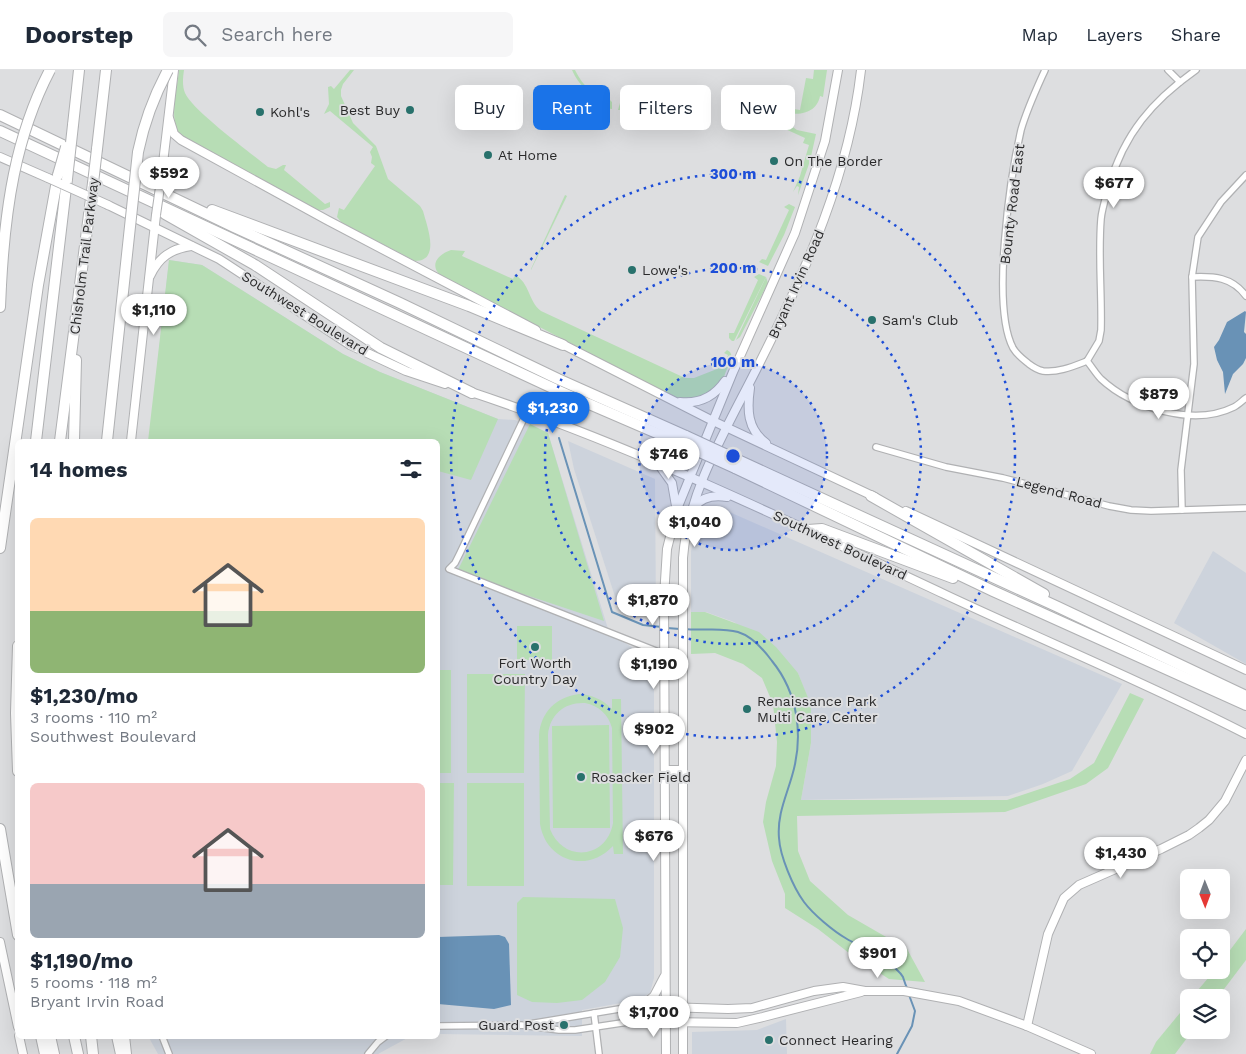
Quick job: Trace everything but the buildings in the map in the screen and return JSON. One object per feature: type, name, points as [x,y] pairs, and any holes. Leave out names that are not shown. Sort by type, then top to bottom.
[{"type":"highway","points":[[0,307],[5,225],[14,168],[31,112],[50,70]]},
{"type":"highway","name":"Chisholm Trail Parkway","points":[[36,439],[58,177],[73,125],[79,70]]},
{"type":"highway","name":"Chisholm Trail Parkway","points":[[60,439],[106,70]]},
{"type":"highway","points":[[107,439],[138,152],[152,103],[168,70]]},
{"type":"highway","name":"Southwest Boulevard","points":[[0,115],[684,440],[1058,607],[1246,696]]},
{"type":"highway","name":"Southwest Boulevard","points":[[0,131],[117,186],[204,224],[559,391],[684,440]]},
{"type":"highway","points":[[16,439],[38,285],[58,177]]},
{"type":"highway","points":[[117,186],[256,265],[318,308],[381,348],[472,392]]},
{"type":"highway","points":[[170,196],[234,218],[477,310],[563,345]]},
{"type":"highway","points":[[74,439],[78,299]]},
{"type":"highway","points":[[0,548],[15,443]]},
{"type":"highway","name":"Southwest Boulevard","points":[[736,464],[994,591],[1246,705]]},
{"type":"highway","points":[[871,496],[1048,596],[1058,607]]},
{"type":"highway","points":[[808,530],[822,529],[978,588],[994,591]]},
{"type":"highway","points":[[0,829],[15,917]]},
{"type":"highway","points":[[42,1039],[45,1054]]},
{"type":"highway","points":[[51,1039],[54,1054]]},
{"type":"highway","points":[[75,1039],[78,1054]]},
{"type":"highway","points":[[91,1039],[93,1054]]},
{"type":"highway","points":[[118,1039],[121,1054]]},
{"type":"main road","points":[[131,439],[154,227],[174,70]]},
{"type":"main road","name":"Bryant Irvin Road","points":[[666,1054],[664,613],[666,558],[676,508],[688,477],[797,228],[824,141],[838,70]]},
{"type":"main road","name":"Bryant Irvin Road","points":[[683,1054],[684,546],[691,510],[702,483],[802,276],[826,215],[851,129],[861,70]]},
{"type":"main road","points":[[168,118],[174,134],[181,140],[563,345],[713,422],[1246,670]]},
{"type":"main road","name":"Southwest Boulevard","points":[[0,157],[58,177],[108,205],[219,260],[350,345],[406,371],[527,412],[658,463],[1128,677],[1246,734]]},
{"type":"main road","points":[[148,280],[159,262],[172,250],[192,246]]},
{"type":"main road","points":[[673,401],[689,403],[705,399],[717,391],[733,372]]},
{"type":"main road","points":[[751,382],[748,412],[752,426],[761,440],[778,452]]},
{"type":"main road","points":[[658,463],[672,483],[676,508]]},
{"type":"main road","points":[[691,510],[697,503],[708,498],[718,496],[737,498]]},
{"type":"main road","points":[[1027,1026],[1048,934],[1064,898],[1079,885],[1189,836],[1209,820],[1225,801],[1246,760]]},
{"type":"main road","points":[[665,770],[683,770]]},
{"type":"main road","points":[[0,942],[15,1013]]},
{"type":"main road","points":[[641,1007],[657,992],[666,973]]},
{"type":"main road","points":[[666,1007],[752,1008],[829,988],[843,987],[865,991]]},
{"type":"main road","points":[[666,1022],[736,1023],[763,1018],[865,991],[890,990],[959,1000],[1092,1054]]},
{"type":"main road","points":[[20,1039],[23,1054]]},
{"type":"main road","points":[[125,1039],[127,1054]]},
{"type":"street","name":"Bounty Road East","points":[[1045,70],[1029,107],[1018,147],[1004,242],[1003,306],[1013,348],[1020,357],[1034,368],[1043,371],[1056,370],[1087,361]]},
{"type":"street","points":[[1168,70],[1180,82]]},
{"type":"street","points":[[1196,70],[1161,98],[1140,121],[1121,151],[1112,177],[1102,218],[1101,330],[1099,341],[1087,361],[1101,379],[1141,405],[1167,412],[1204,415],[1234,407],[1246,398]]},
{"type":"street","points":[[1182,510],[1181,470],[1194,364],[1192,277],[1198,237],[1221,202],[1246,176]]},
{"type":"street","points":[[1192,277],[1219,277],[1231,281],[1246,296]]},
{"type":"street","points":[[527,412],[460,553],[455,563],[449,569],[684,662]]},
{"type":"street","name":"Legend Road","points":[[876,447],[946,467],[1003,478],[1131,510],[1246,508]]},
{"type":"street","points":[[521,1026],[594,1013],[641,1007],[666,1007]]},
{"type":"street","points":[[594,1013],[599,1054]]},
{"type":"street","points":[[440,1026],[521,1026],[575,1030],[636,1021],[666,1022]]},
{"type":"street","points":[[163,1039],[169,1054]]},
{"type":"street","points":[[368,1054],[382,1039]]},
{"type":"shaded area","name":"Fort Worth Country Day","points":[[169,260],[202,265],[343,354],[380,372],[498,419],[515,420],[548,433],[609,632],[654,662],[654,978],[650,993],[638,1000],[582,1010],[582,1036],[440,1034],[440,439],[149,439]]},
{"type":"shaded area","points":[[568,441],[655,479],[656,616],[619,609],[574,469]]},
{"type":"shaded area","points":[[718,507],[1122,684],[1072,771],[1043,784],[1008,796],[801,800],[811,743],[811,706],[798,673],[734,622],[706,612],[691,612],[691,551],[698,520],[707,511]]},
{"type":"shaded area","points":[[1213,551],[1246,573],[1246,664],[1174,623]]},
{"type":"shaded area","points":[[786,1019],[787,1054],[692,1054],[692,1032],[757,1030]]},
{"type":"shaded area","points":[[150,1039],[406,1039],[378,1054],[158,1054]]},
{"type":"green space","points":[[179,70],[184,70],[183,84],[185,93],[210,120],[268,167],[276,169],[286,165],[284,170],[325,204],[330,202],[330,207],[317,210],[183,139],[178,132],[174,116]]},
{"type":"green space","points":[[350,70],[354,70],[343,84],[341,96],[353,123],[376,146],[388,179],[420,206],[423,211],[429,233],[430,249],[428,255],[423,259],[415,261],[342,223],[337,217],[339,208],[344,210],[375,166],[371,163],[372,157],[370,152],[373,147],[330,111],[324,114],[329,104],[328,87],[331,86],[334,89]]},
{"type":"green space","points":[[572,70],[575,70],[585,85],[578,81]]},
{"type":"green space","points":[[814,70],[827,70],[823,97],[820,96],[816,105],[809,111],[795,114],[795,109],[800,110],[806,78],[813,79]]},
{"type":"green space","points":[[610,100],[612,102],[612,109],[610,109]]},
{"type":"green space","points":[[795,129],[816,134],[810,161],[798,195],[799,187],[797,186],[793,192],[809,145],[803,143],[805,138],[788,130]]},
{"type":"green space","points":[[565,195],[567,196],[531,270],[531,269]]},
{"type":"green space","points":[[789,204],[795,207],[784,235],[768,266],[759,262],[762,259],[766,260],[789,210],[784,207]]},
{"type":"green space","points":[[451,250],[465,251],[462,256],[513,279],[515,275],[520,278],[541,311],[685,378],[694,378],[722,367],[728,355],[724,353],[727,350],[731,354],[731,363],[721,383],[706,395],[688,399],[675,398],[440,275],[435,267],[435,263],[439,257]]},
{"type":"green space","points":[[169,260],[202,265],[343,354],[380,372],[498,419],[471,480],[440,472],[440,439],[148,439]]},
{"type":"green space","points":[[759,274],[766,277],[734,341],[732,341],[729,338],[729,333],[734,333],[758,280],[754,277]]},
{"type":"green space","points":[[766,277],[768,283],[740,337],[736,340]]},
{"type":"green space","points":[[530,424],[548,433],[604,621],[457,572]]},
{"type":"green space","points":[[691,612],[705,612],[759,632],[776,647],[798,673],[811,705],[811,743],[801,800],[1007,800],[1070,779],[1094,763],[1130,693],[1144,699],[1108,768],[1086,784],[1005,812],[797,816],[798,851],[810,881],[848,915],[907,949],[925,982],[889,979],[785,908],[785,894],[772,861],[763,822],[766,802],[776,766],[777,742],[773,704],[762,678],[743,664],[715,653],[691,654]]},
{"type":"green space","points":[[517,626],[552,626],[552,660],[517,660]]},
{"type":"green space","points":[[440,670],[451,670],[451,773],[440,773]]},
{"type":"green space","points":[[467,674],[525,674],[524,773],[467,773]]},
{"type":"green space","points":[[579,694],[588,695],[601,700],[612,709],[612,699],[621,699],[623,854],[614,854],[613,846],[603,855],[591,860],[569,859],[559,855],[550,847],[544,837],[540,824],[540,727],[551,707],[563,698]],"holes":[[[578,703],[590,704],[605,715],[612,728],[613,823],[609,835],[594,850],[574,852],[556,840],[550,829],[548,735],[555,715],[565,707]]]},
{"type":"green space","name":"Rosacker Field","points":[[609,725],[610,828],[553,828],[552,726]]},
{"type":"green space","points":[[440,783],[454,783],[453,885],[440,885]]},
{"type":"green space","points":[[467,783],[524,783],[524,886],[467,886]]},
{"type":"green space","points":[[523,897],[615,899],[623,928],[620,957],[605,982],[582,1000],[557,1003],[532,1002],[517,995],[517,903]]},
{"type":"green space","points":[[1246,929],[1246,960],[1224,989],[1199,989],[1207,979],[1230,979],[1230,950]]},
{"type":"green space","points":[[1180,1013],[1180,1039],[1186,1039],[1175,1054],[1150,1054],[1156,1042]]},
{"type":"water","points":[[1245,311],[1246,358],[1233,374],[1225,394],[1223,372],[1217,360],[1214,347],[1227,322]]},
{"type":"water","points":[[499,935],[505,937],[509,944],[511,1005],[494,1009],[440,1004],[440,937]]},
{"type":"waterway","points":[[559,438],[612,612],[643,625],[662,627]]},
{"type":"waterway","points":[[667,628],[680,629]]},
{"type":"waterway","points":[[685,629],[725,630],[743,634],[761,648],[781,673],[793,701],[798,730],[796,761],[779,822],[780,845],[788,871],[800,896],[813,912],[842,936],[893,966],[903,977],[907,988]]},
{"type":"waterway","points":[[897,1054],[912,1026],[915,1011],[909,995]]},
{"type":"place","name":"Best Buy","points":[[410,110]]},
{"type":"place","name":"Kohl's","points":[[260,112]]},
{"type":"place","name":"At Home","points":[[488,155]]},
{"type":"place","name":"On The Border","points":[[774,161]]},
{"type":"place","name":"Lowe's","points":[[632,270]]},
{"type":"place","name":"Sam's Club","points":[[872,320]]},
{"type":"place","name":"Fort Worth Country Day","points":[[535,647]]},
{"type":"place","name":"Renaissance Park Multi Care Center","points":[[747,709]]},
{"type":"place","name":"Rosacker Field","points":[[581,777]]},
{"type":"place","name":"Guard Post","points":[[564,1025]]},
{"type":"place","name":"Connect Hearing","points":[[769,1040]]}]
